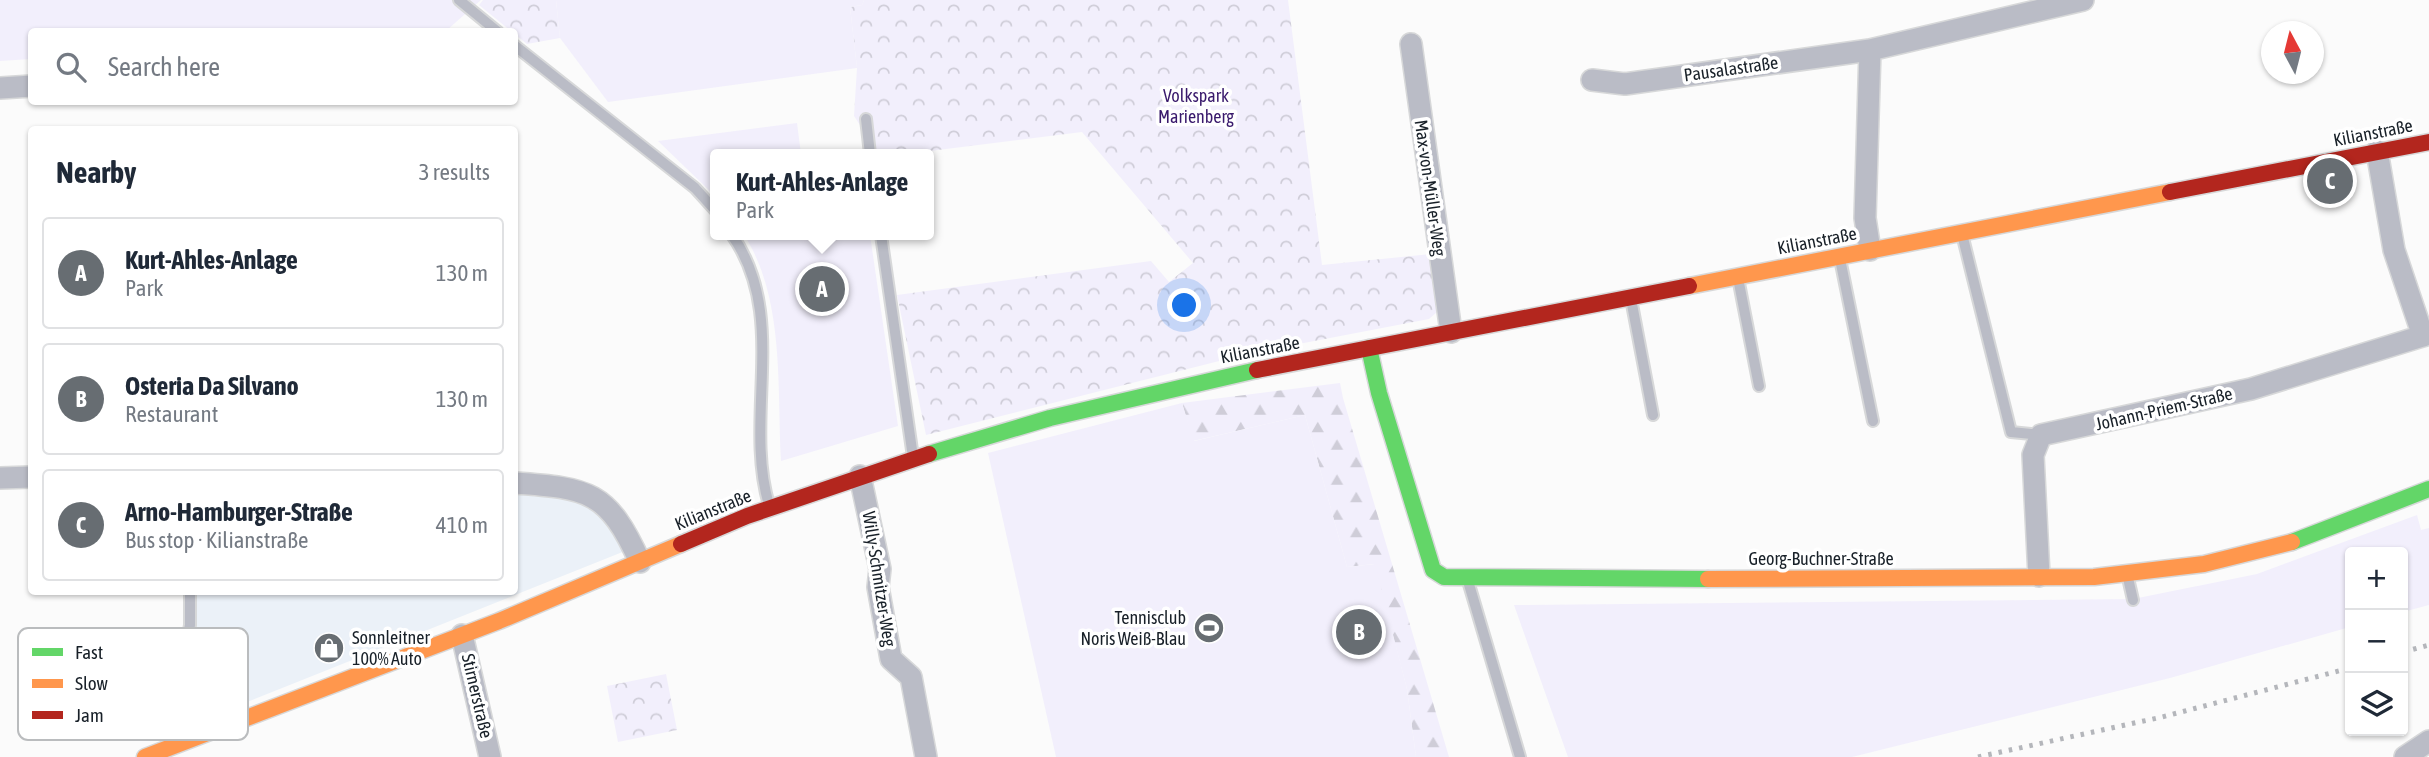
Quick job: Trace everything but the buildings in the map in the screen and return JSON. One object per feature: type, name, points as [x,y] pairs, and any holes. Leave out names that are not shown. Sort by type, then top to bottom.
[{"type":"main road","name":"Kilianstraße","points":[[248,717],[462,635],[770,508],[913,459],[1050,418],[1139,396],[1369,348],[2429,142]]},
{"type":"main road","name":"Georg-Buchner-Straße","points":[[1369,348],[1379,393],[1433,570],[1444,577],[2127,575],[2214,562],[2269,549],[2429,489]]},
{"type":"main road","name":"Kilianstraße","points":[[145,757],[189,740]]},
{"type":"street","name":"Pausalastraße","points":[[1592,80],[1625,84],[1870,50],[2009,9],[2083,0]]},
{"type":"street","name":"Max-von-Müller-Weg","points":[[1410,44],[1451,332]]},
{"type":"street","points":[[1870,50],[1865,218],[1870,250]]},
{"type":"street","points":[[0,88],[28,86]]},
{"type":"street","points":[[2378,151],[2394,250],[2426,335]]},
{"type":"street","name":"Johann-Priem-Straße","points":[[2041,435],[2251,389],[2426,335]]},
{"type":"street","points":[[2039,576],[2033,455],[2041,435]]},
{"type":"street","points":[[0,478],[28,477]]},
{"type":"street","name":"Willy-Schmitzer-Weg","points":[[860,477],[880,569],[878,587],[891,659],[911,677],[926,757]]},
{"type":"street","points":[[518,483],[565,487],[592,496],[620,521],[640,562]]},
{"type":"street","name":"Stirnerstraße","points":[[462,635],[490,757]]},
{"type":"street","points":[[2405,757],[2429,741]]},
{"type":"lane","points":[[460,0],[493,28]]},
{"type":"lane","points":[[518,48],[695,188],[710,204]]},
{"type":"lane","points":[[866,119],[869,149]]},
{"type":"lane","points":[[1961,232],[2011,432],[2041,435]]},
{"type":"lane","points":[[735,240],[750,265],[764,330],[760,475],[770,508]]},
{"type":"lane","points":[[882,240],[913,459]]},
{"type":"lane","points":[[1839,256],[1873,421]]},
{"type":"lane","points":[[1737,275],[1759,386]]},
{"type":"lane","points":[[1630,296],[1653,415]]},
{"type":"lane","points":[[2127,575],[2133,600]]},
{"type":"lane","points":[[1467,578],[1520,757]]},
{"type":"lane","points":[[189,628],[190,595]]},
{"type":"shaded area","points":[[518,475],[598,499],[630,549],[518,594]]},
{"type":"shaded area","points":[[191,595],[515,595],[248,702],[248,628],[194,628]]},
{"type":"green space","points":[[0,0],[481,0],[449,28],[28,28],[28,59],[0,61]]},
{"type":"green space","points":[[483,0],[556,0],[560,38],[527,44],[518,37],[518,28],[507,28],[479,5]]},
{"type":"green space","points":[[556,0],[864,0],[862,5],[850,7],[857,68],[608,102],[560,38]]},
{"type":"green space","name":"Volkspark Marienberg","points":[[864,0],[1288,0],[1322,265],[1431,254],[1437,312],[1429,319],[1247,354],[926,435],[897,295],[1151,261],[1169,282],[1193,263],[1082,132],[934,150],[876,149],[854,116],[857,68],[850,7],[862,5]]},
{"type":"green space","points":[[797,123],[800,149],[710,149],[710,191],[658,141]]},
{"type":"green space","points":[[747,240],[871,240],[898,426],[781,461],[773,315],[757,260]]},
{"type":"green space","points":[[1340,383],[1449,757],[1416,757],[1407,689],[1374,564],[1347,567],[1305,415],[1193,441],[1182,403]]},
{"type":"green space","name":"Tennisclub Noris Weiß-Blau","points":[[1182,403],[1194,441],[1305,415],[1347,567],[1375,564],[1407,689],[1416,757],[1056,757],[988,453]]},
{"type":"green space","points":[[2417,515],[2421,530],[2429,528],[2429,605],[2408,611],[2408,547],[2345,547],[2345,628],[2170,678],[1852,757],[1568,757],[1514,605],[2133,599],[2257,574]]},
{"type":"green space","points":[[666,674],[677,730],[618,742],[607,686]]},
{"type":"railway","points":[[2408,651],[2429,645]]},
{"type":"railway","points":[[1978,757],[2162,717],[2345,669]]},
{"type":"traffic: fast","points":[[1369,348],[1379,393],[1433,570],[1444,577],[1708,579]]},
{"type":"traffic: fast","points":[[929,454],[1050,418],[1257,370]]},
{"type":"traffic: fast","points":[[2292,542],[2429,489]]},
{"type":"traffic: slow","points":[[1689,286],[2170,192]]},
{"type":"traffic: slow","points":[[1708,579],[2094,577],[2204,564],[2292,542]]},
{"type":"traffic: slow","points":[[248,717],[499,621],[681,544]]},
{"type":"traffic: slow","points":[[145,757],[189,740]]},
{"type":"traffic: jam","points":[[2170,192],[2429,142]]},
{"type":"traffic: jam","points":[[1257,370],[1689,286]]},
{"type":"traffic: jam","points":[[681,544],[747,516],[929,454]]},
{"type":"place","name":"Arno-Hamburger-Straße","points":[[2330,181]]},
{"type":"place","name":"Kurt-Ahles-Anlage","points":[[822,289]]},
{"type":"place","name":"Tennisclub Noris Weiß-Blau","points":[[1209,628]]},
{"type":"place","name":"Osteria Da Silvano","points":[[1359,632]]},
{"type":"place","name":"Sonnleitner 100% Auto","points":[[329,648]]}]
